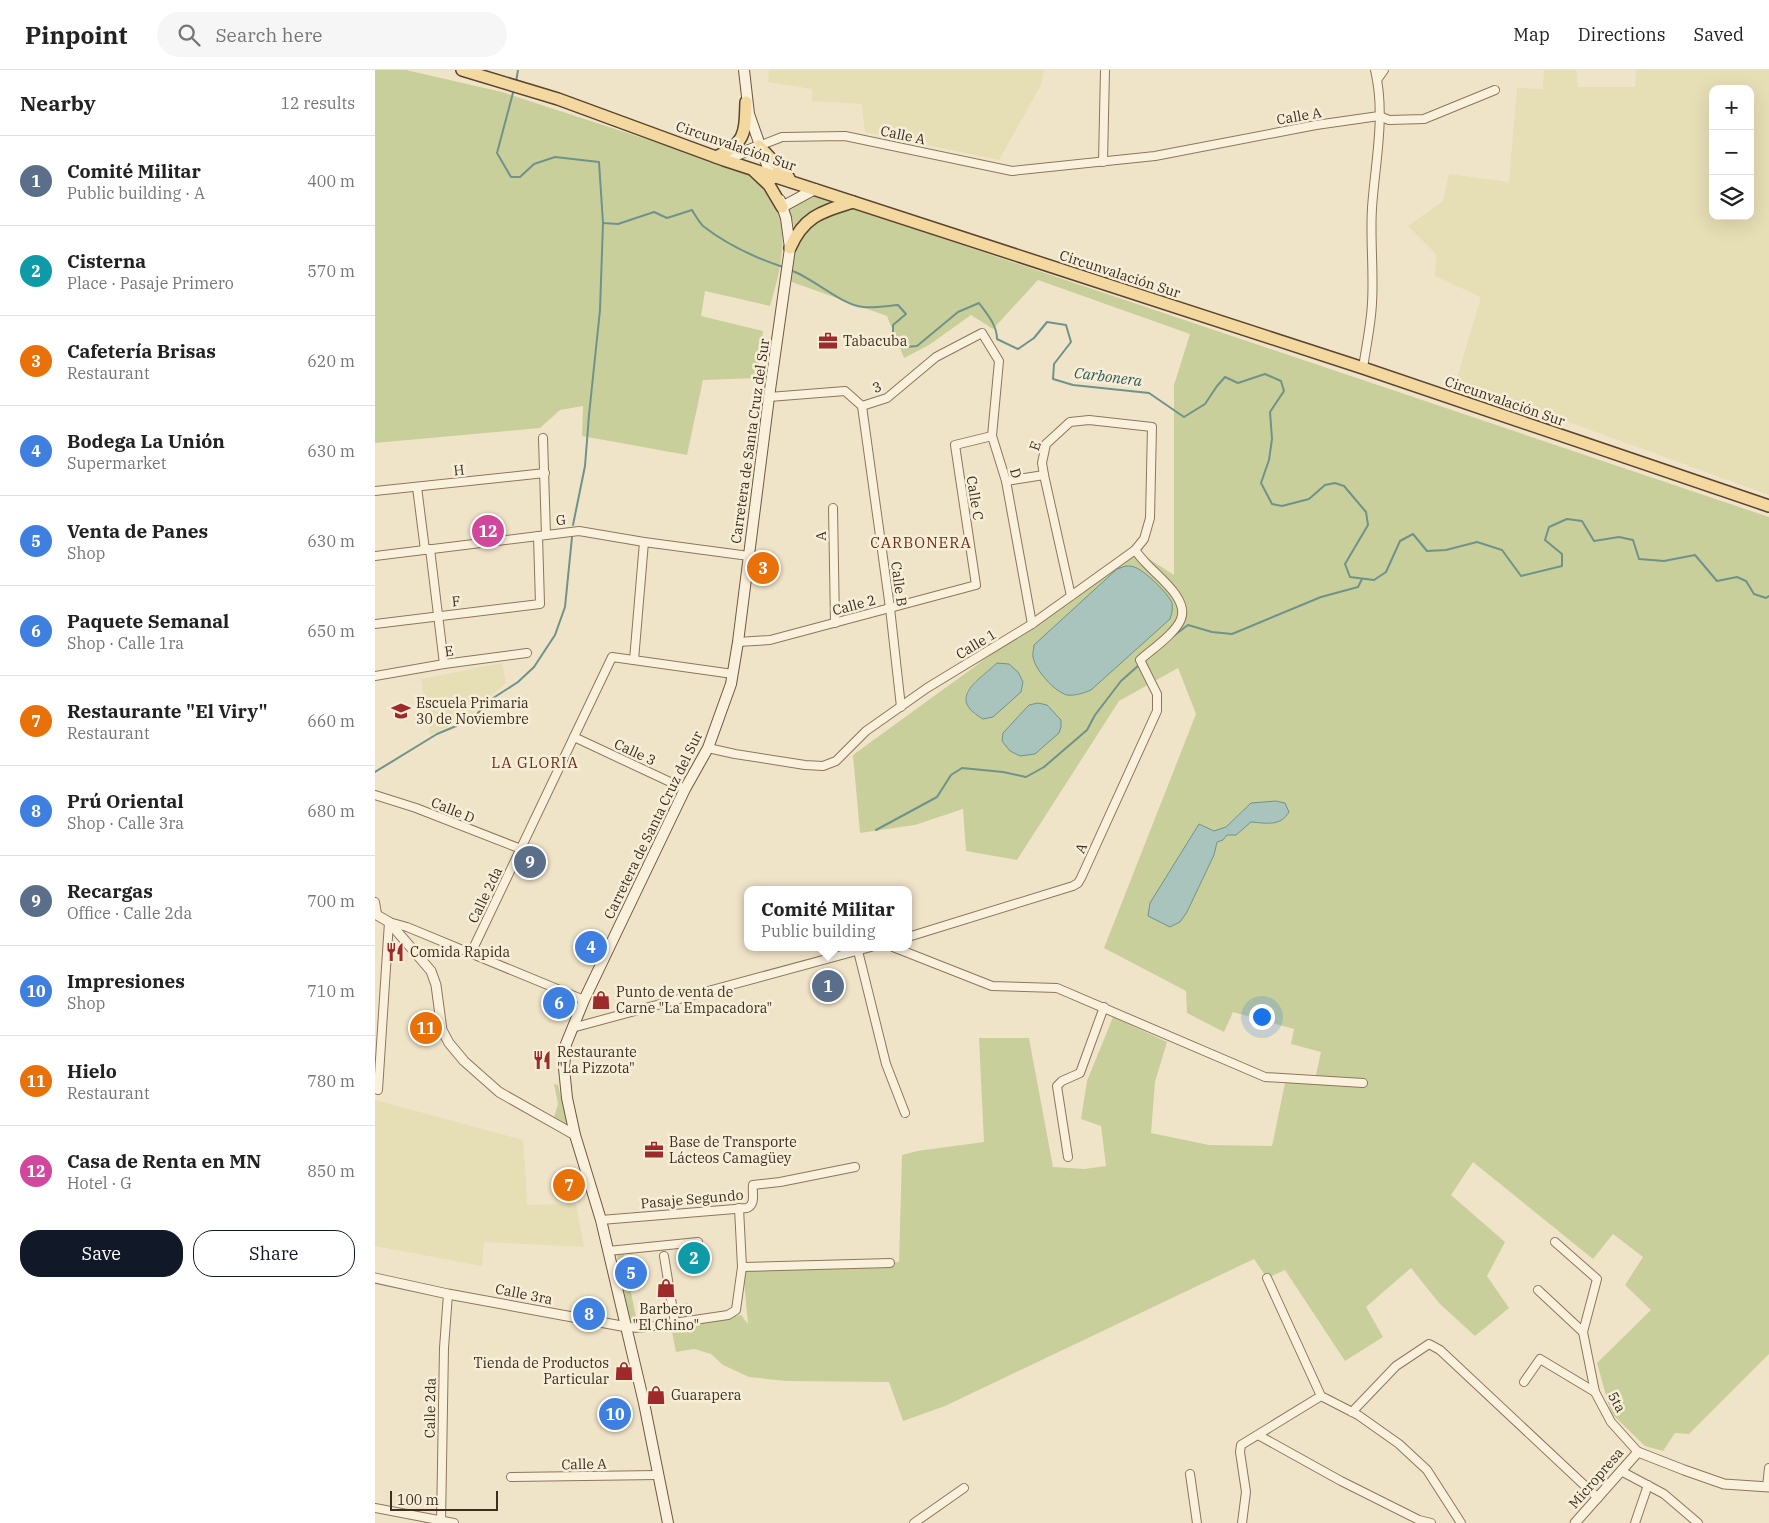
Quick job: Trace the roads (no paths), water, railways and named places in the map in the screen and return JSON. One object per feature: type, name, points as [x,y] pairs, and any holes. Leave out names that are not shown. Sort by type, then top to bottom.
[{"type":"main road","name":"Circunvalación Sur","points":[[462,70],[558,99],[720,158],[1363,368],[1769,506]]},
{"type":"main road","name":"Carretera de Santa Cruz del Sur","points":[[668,1523],[627,1327],[601,1220],[575,1135],[567,1098],[564,1068],[566,1044],[584,1000],[685,789],[708,748],[733,674],[789,248],[786,218],[759,146],[746,102],[744,70]]},
{"type":"main road","points":[[720,158],[733,149],[741,139],[745,126],[746,102]]},
{"type":"main road","points":[[720,158],[759,146],[792,181]]},
{"type":"main road","points":[[750,168],[769,185],[782,207],[815,189]]},
{"type":"main road","points":[[789,248],[796,233],[814,216],[853,202]]},
{"type":"street","points":[[1103,162],[1105,70]]},
{"type":"street","points":[[1363,368],[1372,304],[1372,208],[1379,116],[1375,70]]},
{"type":"street","points":[[1377,80],[1384,70]]},
{"type":"street","name":"Calle A","points":[[759,146],[781,137],[845,136],[1012,171],[1155,156],[1316,125],[1379,116],[1389,120],[1424,119],[1495,90]]},
{"type":"street","name":"3","points":[[769,397],[845,391],[862,406],[887,398],[936,357],[982,333]]},
{"type":"street","name":"D","points":[[982,333],[999,361],[992,436],[1006,482],[1032,624]]},
{"type":"street","name":"Calle B","points":[[862,406],[890,608],[901,707]]},
{"type":"street","name":"E","points":[[1071,596],[1042,463],[1046,444],[1070,422],[1089,420],[1152,427]]},
{"type":"street","name":"Calle 1","points":[[708,748],[769,760],[823,766],[836,761],[866,731],[927,688],[1032,624],[1135,550],[1144,538],[1151,518],[1152,427]]},
{"type":"street","name":"Calle C","points":[[976,585],[955,445],[992,436]]},
{"type":"street","points":[[542,536],[545,473],[543,438]]},
{"type":"street","name":"H","points":[[375,490],[545,473]]},
{"type":"street","points":[[1006,482],[1044,475]]},
{"type":"street","points":[[417,487],[439,616],[444,664]]},
{"type":"street","name":"A","points":[[833,508],[835,623]]},
{"type":"street","name":"G","points":[[375,556],[579,531],[749,556]]},
{"type":"street","name":"F","points":[[375,624],[540,604],[542,536]]},
{"type":"street","points":[[645,542],[633,660],[733,674]]},
{"type":"street","name":"A","points":[[912,936],[1032,900],[1078,883],[1157,711],[1157,694],[1140,660],[1175,628],[1181,619],[1181,604],[1173,592],[1135,550]]},
{"type":"street","name":"Calle 2","points":[[738,642],[771,640],[976,585]]},
{"type":"street","name":"E","points":[[375,676],[444,664],[527,653]]},
{"type":"street","name":"Calle 2da","points":[[471,953],[612,658],[633,660]]},
{"type":"street","name":"Calle 3","points":[[574,737],[685,789]]},
{"type":"street","name":"Calle D","points":[[375,795],[416,808],[521,849]]},
{"type":"street","points":[[375,902],[376,914],[389,922],[407,927],[584,1000]]},
{"type":"street","points":[[378,1090],[389,922]]},
{"type":"street","points":[[389,922],[431,971],[436,984],[442,1030],[449,1043],[464,1061],[499,1092],[575,1135]]},
{"type":"street","points":[[572,1028],[858,951],[886,1064],[905,1113]]},
{"type":"street","points":[[903,951],[993,986],[1057,988],[1265,1077],[1363,1084]]},
{"type":"street","points":[[1068,1157],[1057,1086],[1062,1081],[1080,1074],[1105,1007]]},
{"type":"street","name":"Pasaje Segundo","points":[[601,1220],[751,1206],[753,1203],[753,1185],[779,1182],[855,1167]]},
{"type":"street","points":[[739,1208],[742,1267],[890,1263]]},
{"type":"street","points":[[608,1251],[698,1242]]},
{"type":"street","name":"5ta","points":[[1555,1242],[1597,1279],[1583,1332],[1595,1392],[1611,1422],[1638,1452],[1724,1484],[1768,1487]]},
{"type":"street","points":[[664,1256],[675,1323]]},
{"type":"street","name":"Calle 3ra","points":[[375,1278],[448,1294],[640,1328],[727,1314],[735,1310],[742,1267]]},
{"type":"street","points":[[1267,1278],[1321,1396],[1352,1412],[1399,1444],[1427,1470],[1461,1523]]},
{"type":"street","points":[[1538,1290],[1583,1332]]},
{"type":"street","name":"Calle 2da","points":[[441,1522],[444,1348],[448,1294]]},
{"type":"street","points":[[1352,1412],[1396,1366],[1429,1344],[1440,1350],[1598,1498]]},
{"type":"street","points":[[1524,1382],[1540,1359],[1595,1392]]},
{"type":"street","points":[[1242,1523],[1246,1492],[1240,1452],[1241,1445],[1321,1396]]},
{"type":"street","points":[[1258,1434],[1341,1481],[1419,1520],[1431,1523]]},
{"type":"street","name":"Micropresa","points":[[1575,1523],[1638,1452]]},
{"type":"street","points":[[1768,1487],[1769,1468]]},
{"type":"street","points":[[1621,1471],[1664,1494],[1690,1519],[1698,1523]]},
{"type":"street","points":[[1190,1474],[1197,1523]]},
{"type":"street","name":"Calle A","points":[[511,1477],[659,1475]]},
{"type":"street","points":[[1635,1523],[1648,1485]]},
{"type":"street","points":[[915,1523],[964,1488]]},
{"type":"street","points":[[375,1508],[454,1523]]},
{"type":"water","points":[[1126,566],[1134,567],[1143,572],[1166,594],[1172,603],[1170,619],[1091,690],[1073,695],[1062,693],[1051,685],[1037,668],[1033,656],[1034,645],[1117,569]]},
{"type":"water","points":[[997,663],[1009,664],[1018,672],[1023,682],[1021,692],[993,717],[983,719],[972,711],[967,704],[966,697],[974,683]]},
{"type":"water","points":[[1038,703],[1047,705],[1061,720],[1059,733],[1035,754],[1020,756],[1010,751],[1002,741],[1003,733],[1029,705]]},
{"type":"water","points":[[1276,801],[1285,803],[1289,812],[1281,820],[1272,823],[1251,822],[1236,835],[1227,835],[1223,840],[1217,842],[1214,855],[1187,912],[1180,922],[1170,927],[1148,916],[1150,903],[1199,824],[1214,831],[1226,827],[1251,803]]},
{"type":"waterway","name":"Carbonera","points":[[516,82],[518,70]]},
{"type":"waterway","name":"Carbonera","points":[[514,89],[497,153],[511,177],[520,177],[534,164],[555,157],[599,162],[603,223],[618,224],[654,212],[667,218],[692,210],[703,226],[721,239],[752,255],[783,267]]},
{"type":"waterway","points":[[573,525],[585,466],[600,310],[603,223]]},
{"type":"waterway","name":"Carbonera","points":[[790,270],[808,278],[854,305],[863,307],[898,305],[906,314],[893,325],[893,338],[905,347],[917,346],[958,312],[979,303],[993,324],[997,339],[1018,349],[1034,338],[1047,322],[1066,325],[1071,342],[1054,364],[1053,379],[1073,385],[1149,393],[1184,417],[1205,404],[1225,377],[1238,383],[1265,374],[1281,381],[1284,391],[1270,412],[1272,439],[1269,460],[1261,483],[1272,504],[1282,506],[1309,499],[1325,485],[1335,483],[1344,486],[1366,512],[1368,525],[1345,564],[1350,577],[1374,580],[1386,572],[1400,541],[1413,534],[1427,551],[1446,550],[1477,542],[1502,550],[1521,576],[1562,566],[1562,554],[1545,540],[1549,527],[1567,519],[1582,521],[1594,541],[1619,537],[1633,540],[1639,559],[1664,561],[1695,555],[1717,581],[1737,577],[1746,581],[1754,594],[1766,598],[1769,596]]},
{"type":"waterway","points":[[375,772],[437,734],[473,719],[487,702],[518,682],[534,667],[555,635],[565,607],[572,537]]},
{"type":"waterway","points":[[1172,637],[1188,625],[1212,632],[1232,634],[1321,597],[1358,587],[1362,579]]},
{"type":"waterway","points":[[876,830],[937,797],[951,775],[962,768],[1003,772],[1026,777],[1044,767],[1087,730],[1095,715],[1121,681],[1139,665]]},
{"type":"place","name":"Tabacuba","points":[[828,341]]},
{"type":"place","name":"Casa de Renta en MN","points":[[488,531]]},
{"type":"place","name":"Cafetería Brisas","points":[[763,568]]},
{"type":"place","name":"Escuela Primaria 30 de Noviembre","points":[[401,711]]},
{"type":"place","name":"Recargas","points":[[530,862]]},
{"type":"place","name":"Bodega La Unión","points":[[591,947]]},
{"type":"place","name":"Comida Rapida","points":[[395,952]]},
{"type":"place","name":"Comité Militar","points":[[828,986]]},
{"type":"place","name":"Punto de venta de Carne \"La Empacadora\"","points":[[601,1000]]},
{"type":"place","name":"Paquete Semanal","points":[[559,1003]]},
{"type":"place","name":"Hielo","points":[[426,1028]]},
{"type":"place","name":"Restaurante \"La Pizzota\"","points":[[542,1060]]},
{"type":"place","name":"Base de Transporte Lácteos Camagüey","points":[[654,1150]]},
{"type":"place","name":"Restaurante \"El Viry\"","points":[[569,1185]]},
{"type":"place","name":"Cisterna","points":[[694,1258]]},
{"type":"place","name":"Venta de Panes","points":[[631,1273]]},
{"type":"place","name":"Barbero \"El Chino\"","points":[[666,1288]]},
{"type":"place","name":"Prú Oriental","points":[[589,1314]]},
{"type":"place","name":"Tienda de Productos Particular","points":[[624,1371]]},
{"type":"place","name":"Guarapera","points":[[656,1395]]},
{"type":"place","name":"Impresiones","points":[[615,1414]]},
{"type":"district","name":"CARBONERA","points":[[921,543]]},
{"type":"district","name":"LA GLORIA","points":[[535,763]]}]
